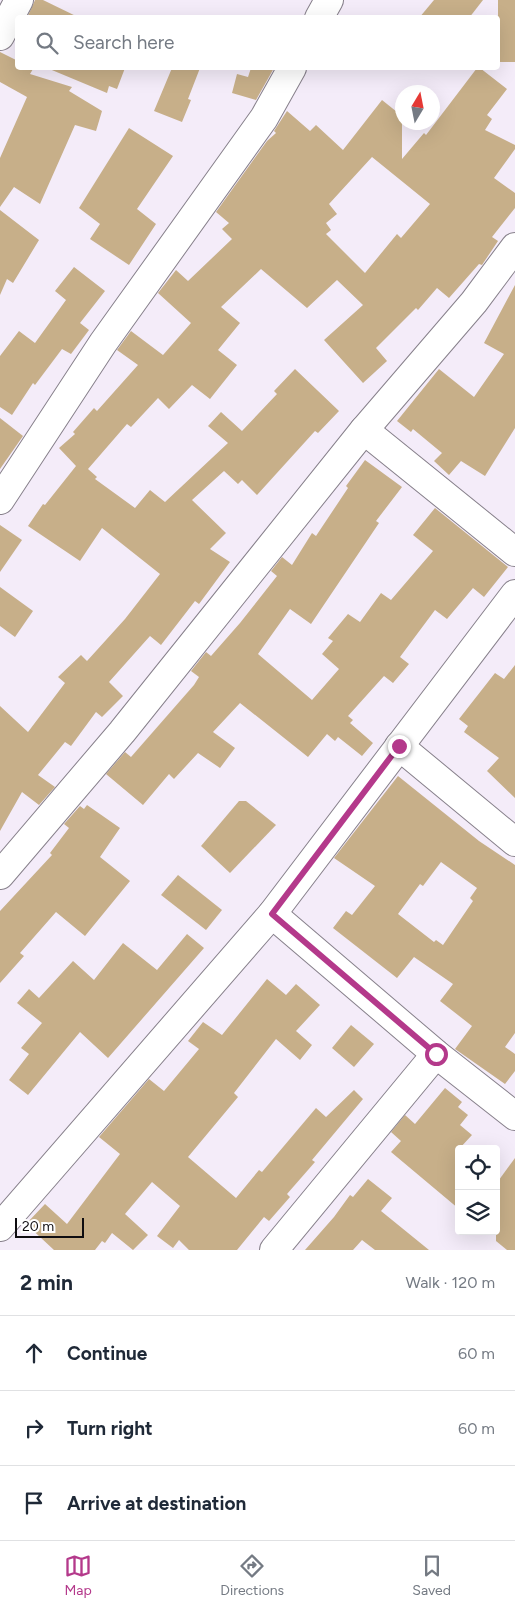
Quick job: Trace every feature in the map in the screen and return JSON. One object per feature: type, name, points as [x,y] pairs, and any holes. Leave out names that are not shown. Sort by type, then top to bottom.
[{"type":"street","points":[[0,36],[19,0]]},
{"type":"street","points":[[321,15],[329,0]]},
{"type":"street","points":[[0,500],[103,344],[264,118],[291,70]]},
{"type":"street","points":[[0,874],[122,732],[364,430],[474,302],[515,247]]},
{"type":"street","points":[[364,430],[515,552]]},
{"type":"street","points":[[1,1225],[272,914],[515,594]]},
{"type":"street","points":[[399,746],[515,842]]},
{"type":"street","points":[[272,914],[436,1054],[515,1116]]},
{"type":"street","points":[[274,1250],[436,1054]]},
{"type":"building","points":[[35,0],[43,0],[74,15],[28,15]]},
{"type":"building","points":[[434,0],[483,0],[471,15],[422,15]]},
{"type":"building","points":[[498,0],[515,0],[515,62],[500,62],[500,15],[498,15]]},
{"type":"building","points":[[0,52],[15,60],[15,70],[32,70],[30,74],[72,87],[69,91],[102,111],[96,131],[75,125],[40,204],[14,187],[0,207],[0,158],[27,97],[0,82]]},
{"type":"building","points":[[52,70],[124,70],[117,89],[109,86],[107,93]]},
{"type":"building","points":[[171,70],[199,70],[188,99],[191,100],[182,122],[154,111]]},
{"type":"building","points":[[250,70],[273,70],[256,100],[232,93],[237,74],[248,77]]},
{"type":"building","points":[[475,70],[483,70],[507,89],[487,115],[492,119],[485,130],[515,145],[515,149],[494,178],[515,193],[515,208],[492,237],[498,241],[482,265],[479,264],[449,298],[437,288],[418,310],[416,308],[376,348],[387,361],[363,383],[324,340],[363,305],[337,280],[307,308],[261,269],[221,307],[240,323],[218,350],[237,365],[210,399],[192,385],[169,409],[158,398],[131,427],[127,424],[88,469],[97,477],[95,479],[135,508],[150,490],[165,502],[228,443],[208,426],[221,412],[242,431],[277,394],[274,391],[295,369],[339,411],[318,433],[315,431],[257,495],[242,480],[238,484],[224,471],[192,500],[226,533],[210,549],[230,562],[199,604],[195,601],[161,645],[150,636],[109,682],[123,696],[102,717],[96,712],[71,746],[65,742],[38,775],[55,787],[39,805],[22,792],[0,831],[0,706],[28,732],[65,683],[58,677],[81,655],[87,661],[125,619],[160,574],[102,528],[80,561],[28,526],[43,504],[45,505],[76,466],[59,448],[75,434],[73,432],[94,408],[97,411],[138,365],[117,350],[131,331],[163,355],[191,323],[158,293],[176,270],[188,281],[232,239],[222,229],[229,223],[216,212],[267,141],[276,133],[274,131],[287,111],[310,131],[316,125],[343,150],[382,100],[395,110],[395,130],[402,130],[402,159],[424,133],[426,135],[430,130],[440,130],[440,117]],"holes":[[[372,157],[430,204],[401,238],[397,234],[365,273],[326,234],[331,230],[326,223],[337,214],[329,204]]]},
{"type":"building","points":[[129,128],[173,156],[137,209],[156,224],[129,265],[90,239],[100,224],[79,208]]},
{"type":"building","points":[[0,210],[39,240],[13,283],[7,279],[0,295]]},
{"type":"building","points":[[74,267],[105,291],[80,323],[89,330],[71,354],[62,349],[35,385],[33,383],[12,415],[0,407],[0,356],[19,331],[35,343],[66,300],[55,291]]},
{"type":"building","points":[[515,285],[515,428],[485,476],[461,461],[449,475],[434,461],[442,453],[413,429],[411,432],[397,421],[439,369],[474,397],[504,354],[484,343]]},
{"type":"building","points":[[0,418],[23,436],[0,469]]},
{"type":"building","points":[[365,460],[402,487],[376,521],[379,523],[311,624],[290,609],[258,654],[312,700],[339,669],[322,654],[333,641],[328,638],[348,614],[360,622],[381,593],[391,600],[433,551],[413,535],[435,508],[508,567],[484,597],[473,588],[447,619],[435,610],[400,657],[409,664],[393,683],[384,676],[348,716],[353,720],[350,723],[373,743],[362,756],[338,737],[335,741],[327,734],[308,757],[240,703],[213,732],[235,748],[220,768],[198,753],[174,779],[169,774],[143,805],[106,774],[125,752],[131,757],[194,685],[199,677],[191,671],[206,652],[211,656],[240,623],[277,576],[271,571],[282,557],[292,565],[312,533],[316,536],[348,488],[346,486]]},
{"type":"building","points":[[0,525],[22,540],[0,572]]},
{"type":"building","points":[[0,587],[33,611],[15,637],[0,626]]},
{"type":"building","points":[[515,665],[515,798],[487,771],[499,758],[464,732],[468,726],[459,719],[495,673],[504,679]]},
{"type":"building","points":[[398,776],[479,841],[515,865],[515,1033],[505,1047],[515,1054],[515,1071],[505,1084],[455,1049],[472,1026],[440,1001],[453,984],[414,957],[397,978],[333,928],[346,911],[352,915],[375,886],[334,858]],"holes":[[[441,862],[477,888],[470,898],[473,901],[443,945],[436,940],[434,942],[398,914],[420,884],[423,886]]]},
{"type":"building","points":[[239,801],[246,801],[276,825],[230,873],[201,846]]},
{"type":"building","points":[[87,805],[120,828],[100,857],[130,881],[85,936],[56,912],[20,953],[24,956],[0,983],[0,911],[52,855],[50,853],[69,828],[64,824],[80,806],[84,809]]},
{"type":"building","points":[[178,875],[222,910],[206,930],[161,895]]},
{"type":"building","points":[[187,934],[204,948],[108,1058],[80,1032],[28,1095],[9,1080],[29,1054],[21,1048],[42,1023],[17,1003],[29,989],[39,998],[73,961],[94,980],[123,943],[157,970]]},
{"type":"building","points":[[267,979],[286,995],[296,984],[320,1005],[296,1031],[312,1045],[300,1060],[276,1039],[234,1093],[238,1097],[188,1157],[236,1198],[259,1170],[262,1172],[316,1108],[326,1117],[354,1090],[363,1099],[312,1160],[315,1162],[287,1194],[290,1197],[269,1221],[264,1217],[237,1250],[189,1250],[179,1240],[173,1248],[157,1236],[180,1206],[152,1182],[125,1214],[148,1235],[133,1250],[112,1233],[105,1243],[102,1241],[95,1250],[54,1250],[26,1224],[45,1204],[67,1224],[120,1154],[99,1137],[149,1079],[164,1091],[199,1049],[188,1041],[203,1022],[222,1035]]},
{"type":"building","points":[[351,1025],[374,1044],[354,1067],[332,1048]]},
{"type":"building","points":[[445,1088],[462,1102],[458,1107],[468,1115],[460,1125],[472,1135],[463,1145],[455,1145],[455,1206],[391,1152],[401,1141],[391,1132],[405,1115],[415,1124]]},
{"type":"building","points":[[515,1158],[515,1250],[507,1250],[496,1241],[496,1235],[500,1235],[500,1179]]},
{"type":"building","points":[[368,1179],[392,1198],[381,1211],[429,1250],[375,1250],[362,1240],[353,1250],[305,1250],[334,1217],[350,1195],[353,1197]]},
{"type":"route","points":[[399,746],[272,914],[436,1054]]}]
